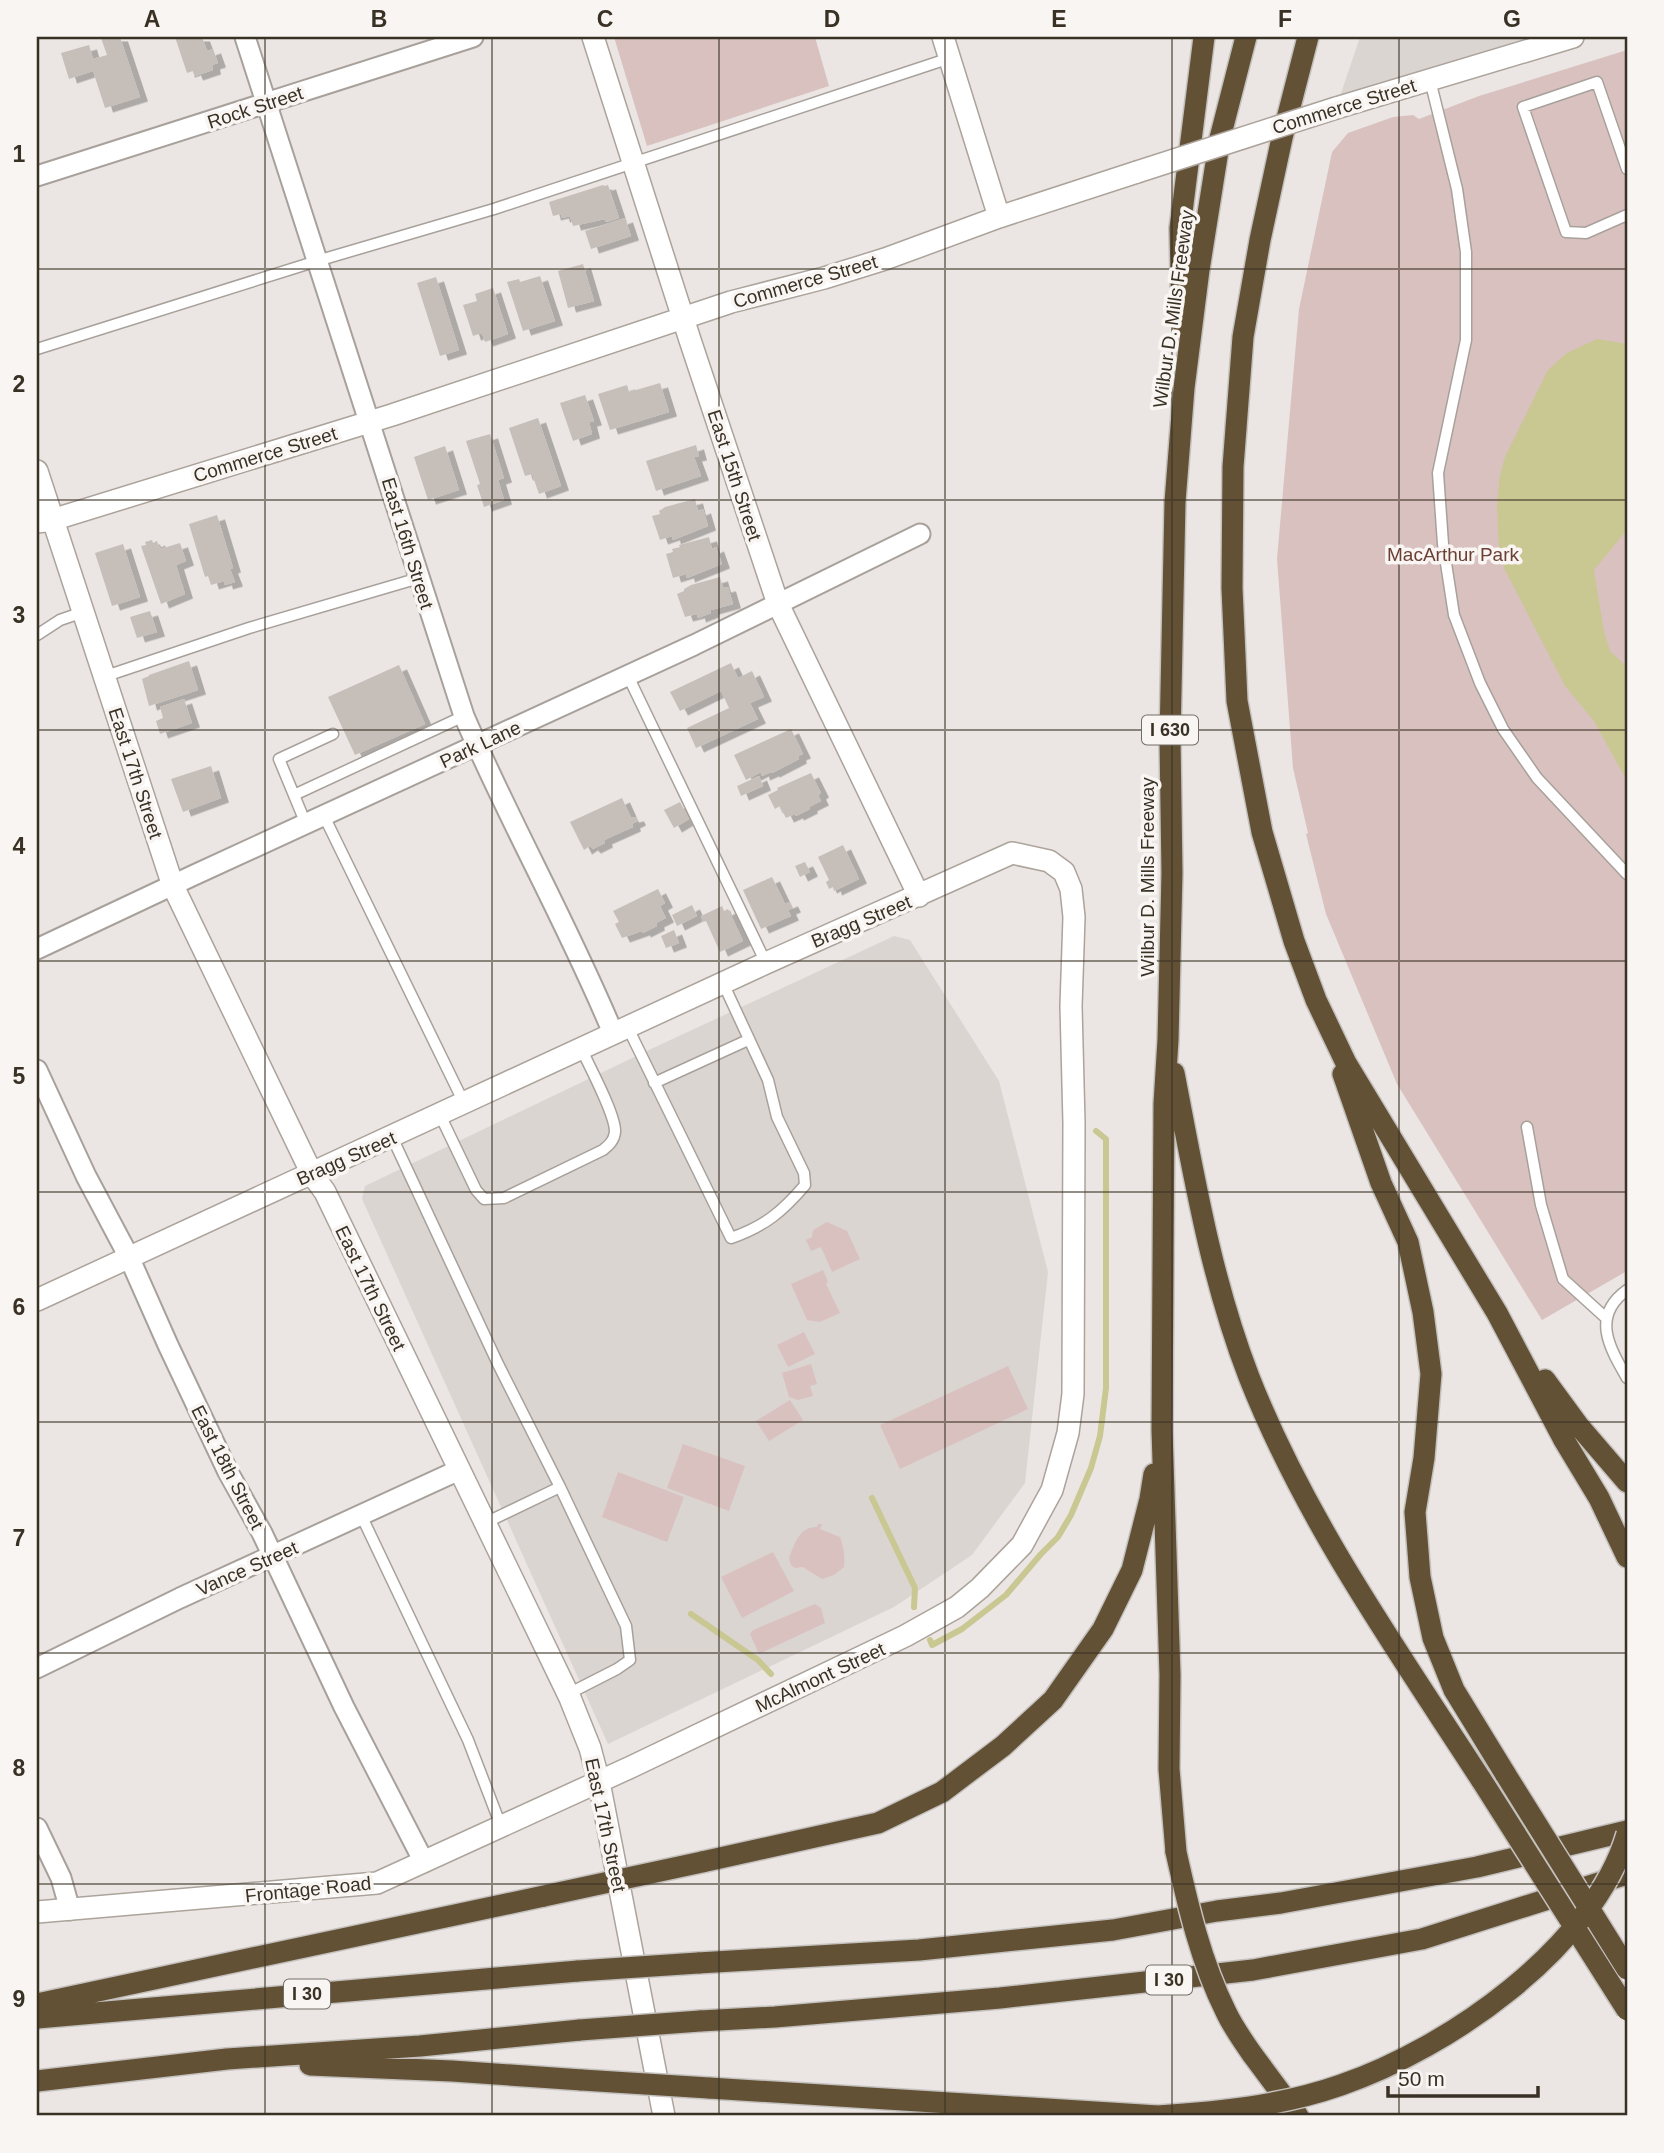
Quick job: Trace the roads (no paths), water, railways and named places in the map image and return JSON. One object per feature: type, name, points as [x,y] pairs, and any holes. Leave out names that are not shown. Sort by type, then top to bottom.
[{"type":"highway","points":[[1184,388],[1180,228],[1204,37]]},
{"type":"highway","name":"Wilbur D. Mills Freeway","points":[[1162,1430],[1164,1104],[1172,873],[1170,739],[1175,502],[1184,388],[1199,270],[1220,138],[1246,37]]},
{"type":"highway","points":[[1308,37],[1260,240],[1243,337],[1233,467],[1232,588],[1237,701],[1262,832],[1282,905],[1381,1183],[1408,1242],[1423,1311],[1430,1374],[1424,1458],[1415,1512],[1420,1577],[1433,1638],[1454,1690],[1627,1969]]},
{"type":"highway","points":[[1292,100],[1321,37]]},
{"type":"highway","points":[[1317,1000],[1346,1063],[1497,1313],[1564,1440],[1599,1498],[1627,1557]]},
{"type":"highway","points":[[1168,1040],[1205,1232],[1249,1377],[1284,1454],[1329,1542],[1627,2010]]},
{"type":"highway","points":[[1497,1313],[1577,1425],[1627,1482]]},
{"type":"highway","points":[[1162,1430],[1170,1675],[1169,1769],[1176,1852],[1205,1963],[1226,2013],[1252,2054],[1298,2116]]},
{"type":"highway","points":[[37,2004],[878,1823],[942,1792],[1003,1746],[1053,1700],[1103,1629],[1132,1570],[1150,1499],[1162,1430]]},
{"type":"highway","points":[[227,2059],[1158,2116],[1265,2106],[1341,2085],[1418,2052],[1482,2012],[1550,1955],[1597,1900],[1622,1852],[1627,1833]]},
{"type":"highway","name":"I 30","points":[[37,2018],[578,1971],[919,1950],[1113,1930],[1477,1867],[1627,1833]]},
{"type":"highway","name":"I 30","points":[[37,2081],[227,2059],[421,2046],[580,2030],[1000,1998],[1253,1970],[1422,1939],[1627,1874]]},
{"type":"street","name":"East 16th Street","points":[[245,37],[464,716],[579,957],[620,1030]]},
{"type":"street","name":"Rock Street","points":[[37,176],[473,37]]},
{"type":"street","name":"East 15th Street","points":[[593,37],[778,604],[919,896]]},
{"type":"street","points":[[943,37],[999,217]]},
{"type":"street","name":"Commerce Street","points":[[44,521],[369,422],[731,302],[885,259],[999,217],[1137,172],[1336,108],[1573,37]]},
{"type":"street","name":"East 17th Street","points":[[37,471],[44,521],[83,612],[173,886],[312,1174],[325,1192],[568,1695],[590,1748],[599,1782],[664,2116]]},
{"type":"street","name":"Park Lane","points":[[37,949],[477,747],[920,534]]},
{"type":"street","name":"Bragg Street","points":[[37,1300],[766,962],[1013,853],[1049,861],[1064,872],[1071,889],[1074,917],[1071,1006],[1074,1123],[1073,1394],[1068,1433],[1052,1490],[1022,1545]]},
{"type":"street","name":"East 18th Street","points":[[37,1070],[86,1176],[130,1257],[223,1461],[274,1556],[344,1707],[424,1862]]},
{"type":"street","name":"Vance Street","points":[[37,1668],[203,1587],[459,1470]]},
{"type":"street","name":"McAlmont Street","points":[[599,1782],[905,1636],[965,1601],[1022,1545]]},
{"type":"street","name":"Frontage Road","points":[[37,1912],[377,1883],[599,1782]]},
{"type":"street","points":[[37,1828],[61,1878],[71,1910]]},
{"type":"lane","points":[[37,349],[317,261],[494,209],[950,58]]},
{"type":"lane","points":[[1430,80],[1457,189],[1466,252],[1466,340],[1438,473],[1443,544],[1454,615],[1480,684],[1510,739],[1537,778],[1627,874]]},
{"type":"lane","points":[[1627,169],[1597,82],[1524,107],[1566,232],[1586,233],[1627,215]]},
{"type":"lane","points":[[103,677],[249,628],[419,578]]},
{"type":"lane","points":[[37,635],[60,620],[83,612]]},
{"type":"lane","points":[[628,676],[766,962]]},
{"type":"lane","points":[[294,795],[464,716]]},
{"type":"lane","points":[[333,734],[279,759],[294,795],[315,820],[464,1103]]},
{"type":"lane","points":[[620,1030],[654,1083],[731,1238],[752,1231],[783,1211],[805,1185],[804,1173],[777,1117],[768,1080],[723,983]]},
{"type":"lane","points":[[654,1083],[748,1040]]},
{"type":"lane","points":[[440,1115],[476,1190],[484,1199],[503,1198],[603,1150],[612,1142],[615,1131],[612,1117],[581,1048]]},
{"type":"lane","points":[[1527,1127],[1541,1205],[1563,1279],[1606,1318]]},
{"type":"lane","points":[[392,1137],[498,1364],[626,1626],[630,1660],[568,1695]]},
{"type":"lane","points":[[1627,1290],[1611,1306],[1606,1318],[1608,1342],[1627,1378]]},
{"type":"lane","points":[[485,1523],[560,1487]]},
{"type":"lane","points":[[361,1515],[468,1740],[501,1826]]},
{"type":"waterway","points":[[930,1640],[932,1645],[962,1629],[1006,1595],[1058,1537],[1071,1515],[1091,1468],[1100,1436],[1106,1388],[1106,1139],[1096,1131]]},
{"type":"waterway","points":[[872,1498],[915,1588],[914,1607]]},
{"type":"waterway","points":[[691,1614],[758,1660],[771,1674]]},
{"type":"park label","name":"MacArthur Park","points":[[1453,554]]}]
